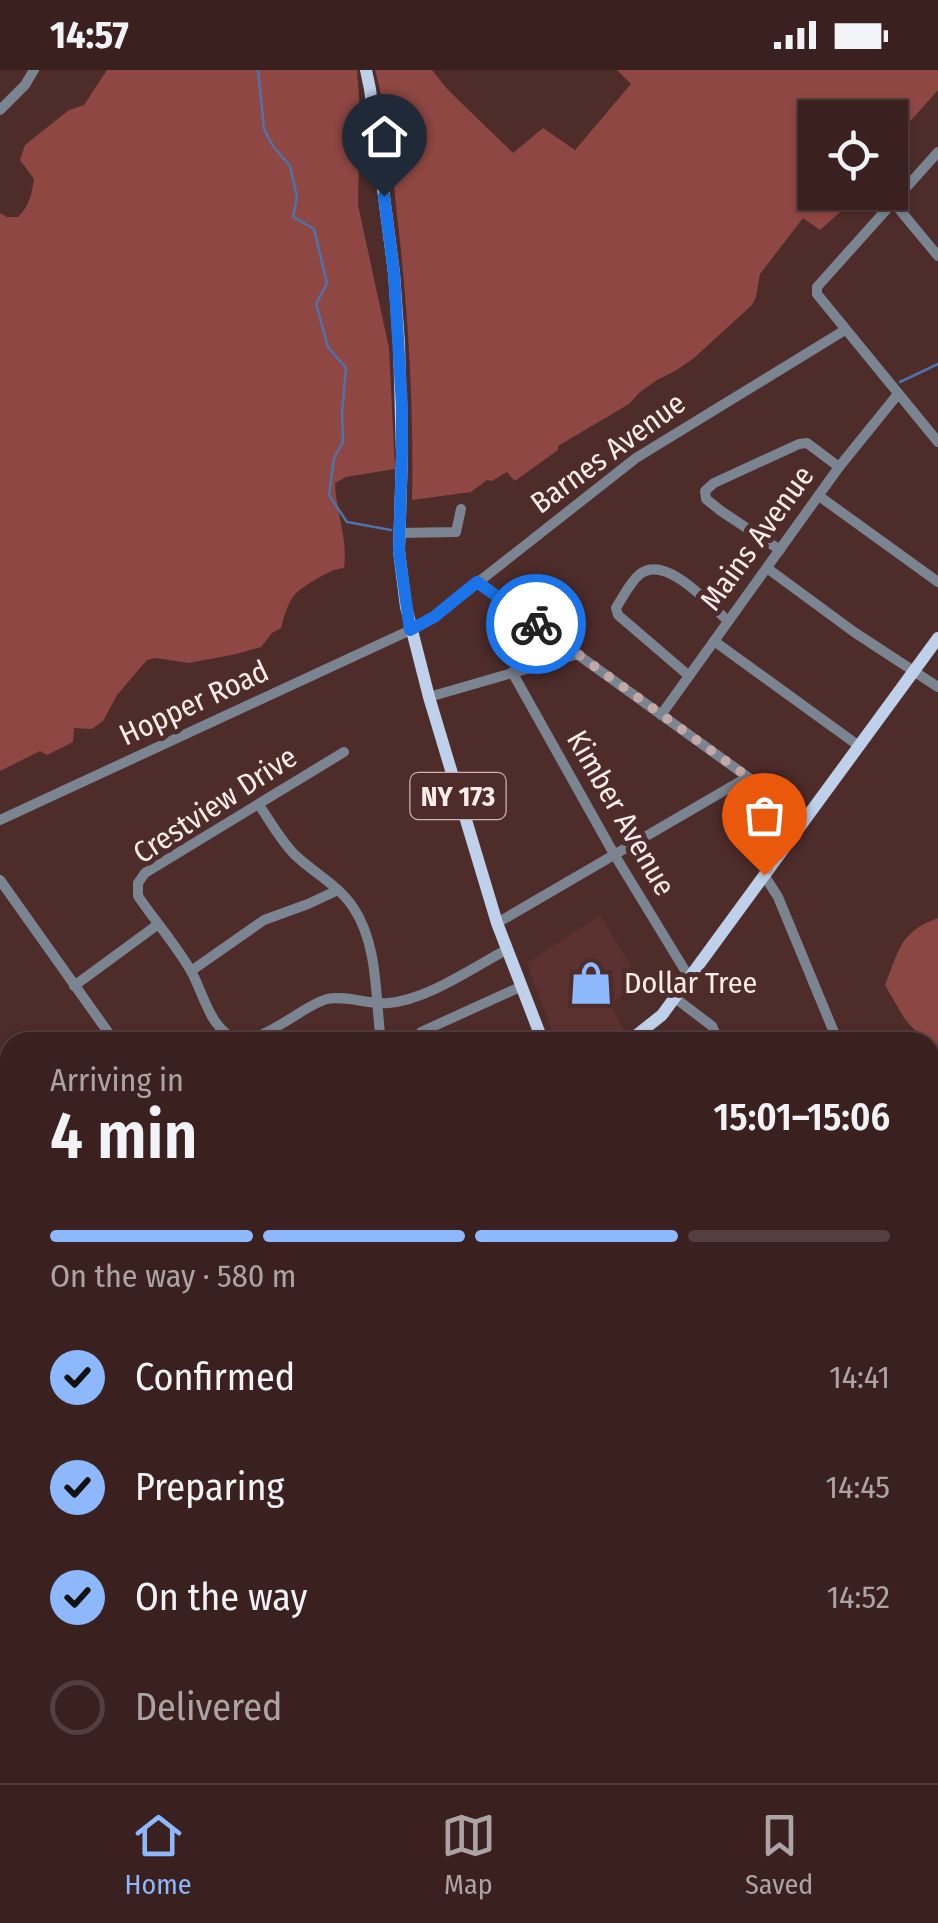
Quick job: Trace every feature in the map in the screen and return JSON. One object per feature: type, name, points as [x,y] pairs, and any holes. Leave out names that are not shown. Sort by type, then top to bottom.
[{"type":"main road","name":"NY 173","points":[[366,70],[394,273],[402,406],[401,573],[410,630],[497,924],[539,1032]]},
{"type":"main road","points":[[641,1032],[662,1015],[938,638]]},
{"type":"street","points":[[0,110],[34,70]]},
{"type":"street","points":[[908,187],[938,152]]},
{"type":"street","points":[[888,210],[818,287],[817,294],[938,442]]},
{"type":"street","points":[[900,210],[938,256]]},
{"type":"street","name":"Barnes Avenue","points":[[410,630],[434,617],[636,458],[845,330]]},
{"type":"street","name":"Mains Avenue","points":[[661,715],[898,394]]},
{"type":"street","points":[[780,550],[706,500],[705,491],[743,468],[799,444],[807,443],[840,468]]},
{"type":"street","points":[[819,496],[938,582]]},
{"type":"street","points":[[400,532],[456,532],[461,509]]},
{"type":"street","points":[[688,676],[618,615],[616,608],[636,578],[650,569],[662,568],[700,594],[728,621]]},
{"type":"street","points":[[766,568],[938,688]]},
{"type":"street","points":[[477,582],[806,819]]},
{"type":"street","name":"Hopper Road","points":[[0,820],[410,630]]},
{"type":"street","points":[[714,641],[859,746]]},
{"type":"street","points":[[429,697],[578,654]]},
{"type":"street","name":"Kimber Avenue","points":[[512,672],[614,854],[689,977]]},
{"type":"street","name":"Crestview Drive","points":[[158,924],[137,891],[145,874],[344,752]]},
{"type":"street","points":[[497,924],[746,778]]},
{"type":"street","points":[[259,805],[294,854],[354,908],[374,969],[380,1032]]},
{"type":"street","points":[[764,875],[778,897],[834,1032]]},
{"type":"street","points":[[0,880],[108,1032]]},
{"type":"street","points":[[191,971],[264,920],[338,890]]},
{"type":"street","points":[[74,986],[158,924],[226,1032]]},
{"type":"street","points":[[264,1032],[328,999],[388,1004],[426,992],[506,950]]},
{"type":"street","points":[[421,1032],[520,987]]},
{"type":"street","points":[[674,998],[715,1032]]},
{"type":"shaded area","points":[[107,70],[357,70],[358,205],[389,348],[395,469],[346,477],[335,483],[344,568],[326,574],[298,592],[281,628],[261,647],[189,663],[147,660],[117,695],[103,721],[92,729],[74,728],[73,742],[47,755],[40,751],[0,771],[0,213],[18,217],[29,200],[34,179],[20,160],[25,145],[69,110],[84,105]]},
{"type":"shaded area","points":[[375,70],[432,70],[513,153],[543,128],[575,150],[631,84],[617,70],[938,70],[938,90],[908,124],[908,100],[798,100],[798,210],[842,210],[820,230],[803,218],[760,274],[752,305],[694,358],[640,392],[629,404],[558,446],[558,450],[515,481],[507,472],[471,492],[412,500],[404,286],[383,106]]},
{"type":"shaded area","points":[[600,915],[641,983],[610,1004],[624,1032],[552,1032],[527,963]]},
{"type":"shaded area","points":[[938,918],[938,1032],[916,1032],[885,985],[908,936]]},
{"type":"waterway","points":[[258,70],[264,129],[290,166],[297,197],[293,217],[314,229],[327,283],[316,304],[328,347],[346,368],[343,442],[334,458],[329,495],[347,522],[391,530]]},
{"type":"waterway","points":[[900,382],[938,364]]},
{"type":"way so far","points":[[536,624],[806,819],[764,875]]},
{"type":"place","name":"Dollar Tree","points":[[591,983]]},
{"type":"route","points":[[384,196],[394,273],[402,406],[399,551],[410,630],[434,617],[477,582],[536,624]]}]
